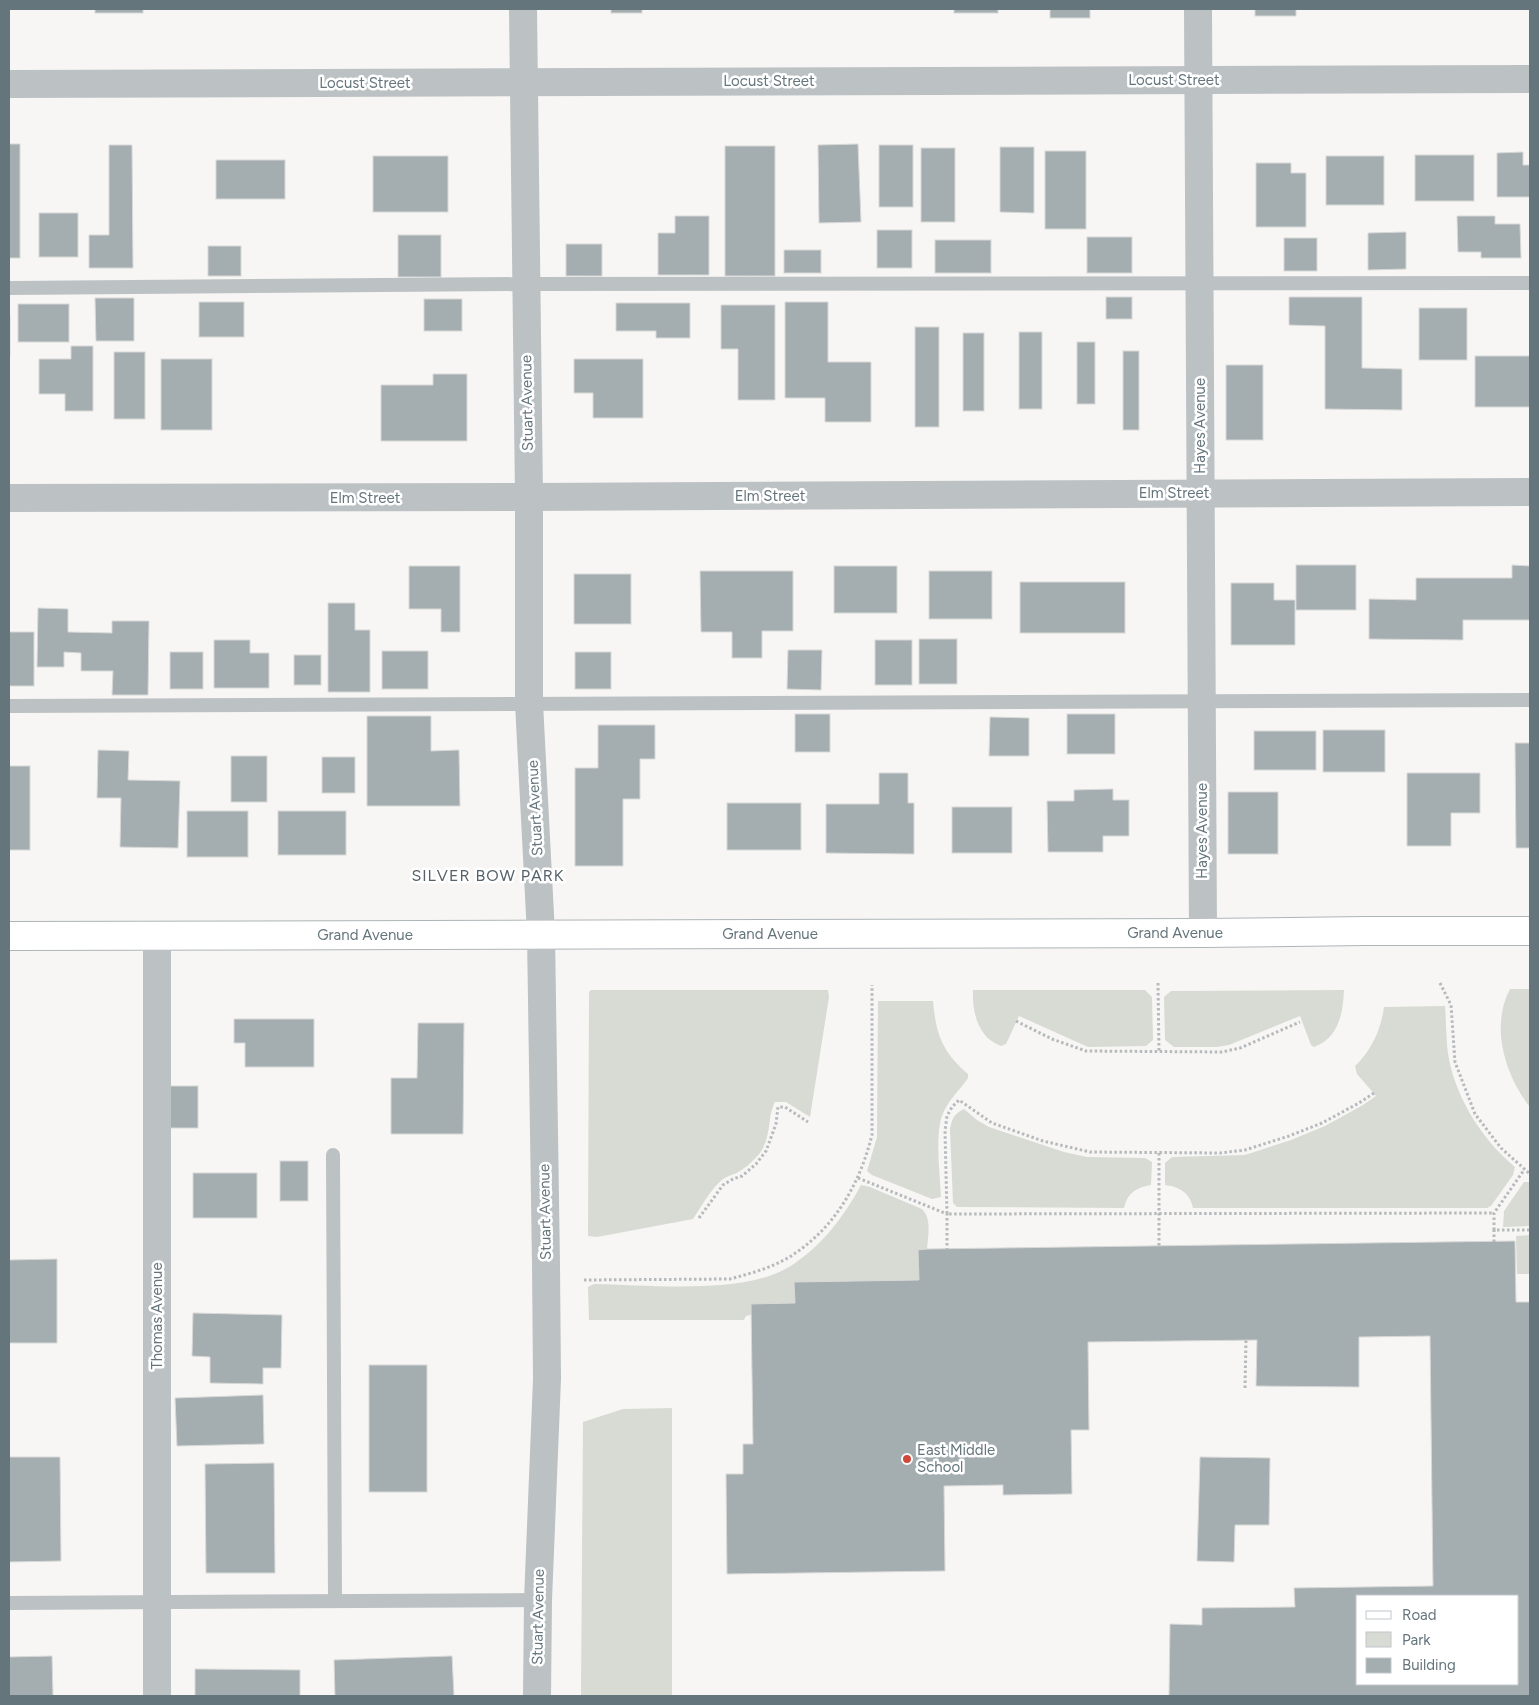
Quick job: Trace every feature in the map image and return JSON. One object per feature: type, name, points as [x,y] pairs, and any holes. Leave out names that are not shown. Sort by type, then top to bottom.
[{"type":"main road","name":"Grand Avenue","points":[[9,936],[1530,931]]},
{"type":"street","name":"Stuart Avenue","points":[[523,9],[529,703],[541,934],[546,1379],[538,1600],[537,1696]]},
{"type":"street","name":"Hayes Avenue","points":[[1198,9],[1203,933]]},
{"type":"street","name":"Locust Street","points":[[9,84],[1530,79]]},
{"type":"street","name":"Elm Street","points":[[9,498],[1530,492]]},
{"type":"street","name":"Thomas Avenue","points":[[156,1696],[158,936]]},
{"type":"lane","points":[[9,288],[525,284],[1530,282]]},
{"type":"lane","points":[[9,706],[1530,700]]},
{"type":"lane","points":[[333,1155],[336,1601]]},
{"type":"lane","points":[[9,1603],[538,1600]]},
{"type":"path","points":[[1158,983],[1158,1051]]},
{"type":"path","points":[[1440,983],[1450,1005],[1455,1062],[1475,1114],[1500,1148],[1530,1174]]},
{"type":"path","points":[[584,1280],[730,1279],[753,1273],[793,1255],[812,1240],[839,1212],[858,1178],[868,1154],[872,1135],[872,985]]},
{"type":"path","points":[[1016,1021],[1052,1039],[1086,1051],[1222,1052],[1240,1048],[1300,1022]]},
{"type":"path","points":[[947,1249],[945,1131],[947,1116],[959,1100],[992,1123],[1072,1149],[1090,1152],[1220,1153],[1245,1150],[1289,1136],[1322,1123],[1374,1093]]},
{"type":"path","points":[[699,1218],[723,1185],[742,1176],[756,1164],[766,1151],[776,1124],[778,1107],[785,1107],[808,1122]]},
{"type":"path","points":[[1159,1153],[1159,1246]]},
{"type":"path","points":[[1494,1242],[1494,1213],[1524,1170]]},
{"type":"path","points":[[858,1178],[947,1214],[1494,1213]]},
{"type":"path","points":[[1494,1230],[1530,1230]]},
{"type":"path","points":[[1245,1388],[1246,1340]]},
{"type":"green space","points":[[1510,989],[1530,989],[1530,1107],[1514,1081],[1507,1066],[1503,1050],[1501,1019],[1504,1003]]},
{"type":"green space","points":[[591,990],[828,990],[829,997],[810,1117],[786,1102],[775,1102],[764,1147],[760,1153],[743,1169],[718,1183],[693,1219],[597,1237],[588,1236],[589,992]]},
{"type":"green space","points":[[973,990],[1145,990],[1152,997],[1153,1040],[1146,1046],[1088,1047],[1019,1016],[1006,1044],[1001,1046],[987,1037],[978,1023],[975,1015]]},
{"type":"green space","points":[[1344,990],[1341,1016],[1338,1024],[1329,1038],[1314,1047],[1311,1045],[1300,1016],[1229,1045],[1217,1047],[1174,1047],[1165,1040],[1164,997],[1171,991]]},
{"type":"green space","points":[[878,1001],[933,1001],[936,1023],[942,1042],[952,1058],[968,1074],[968,1078],[947,1105],[940,1124],[941,1197],[932,1199],[872,1175],[867,1171],[877,1137]]},
{"type":"green space","points":[[1445,1006],[1450,1062],[1461,1096],[1479,1128],[1515,1167],[1513,1175],[1491,1206],[1487,1208],[1193,1208],[1192,1203],[1184,1192],[1175,1187],[1165,1185],[1165,1163],[1172,1157],[1245,1155],[1291,1140],[1325,1126],[1363,1105],[1376,1096],[1357,1074],[1355,1066],[1375,1039],[1384,1007]]},
{"type":"green space","points":[[964,1109],[989,1127],[1064,1152],[1087,1157],[1145,1158],[1152,1162],[1151,1185],[1130,1194],[1124,1208],[957,1207],[953,1203],[950,1129],[954,1117]]},
{"type":"green space","points":[[1524,1182],[1530,1182],[1530,1226],[1503,1227],[1504,1211]]},
{"type":"green space","points":[[861,1185],[922,1209],[925,1213],[929,1228],[927,1249],[918,1250],[919,1280],[794,1282],[795,1303],[746,1316],[744,1320],[589,1320],[588,1287],[594,1284],[721,1285],[747,1282],[770,1276],[789,1267],[801,1259],[830,1231],[847,1209]]},
{"type":"green space","points":[[1530,1235],[1530,1274],[1517,1274],[1516,1236]]},
{"type":"green space","points":[[672,1408],[672,1696],[581,1696],[583,1422],[623,1409]]},
{"type":"building","points":[[95,9],[143,9],[143,13],[95,13]]},
{"type":"building","points":[[611,9],[642,9],[642,13],[611,13]]},
{"type":"building","points":[[954,9],[998,9],[998,13],[954,13]]},
{"type":"building","points":[[1050,9],[1090,9],[1090,18],[1050,18]]},
{"type":"building","points":[[1255,9],[1296,9],[1296,16],[1255,16]]},
{"type":"building","points":[[9,144],[20,144],[20,258],[9,258]]},
{"type":"building","points":[[858,144],[861,222],[819,223],[818,145]]},
{"type":"building","points":[[109,145],[132,145],[133,268],[89,268],[89,235],[109,235]]},
{"type":"building","points":[[879,145],[913,145],[913,207],[879,207]]},
{"type":"building","points":[[725,146],[775,146],[775,276],[725,276]]},
{"type":"building","points":[[1000,147],[1034,147],[1034,213],[1000,212]]},
{"type":"building","points":[[921,148],[955,148],[955,222],[921,222]]},
{"type":"building","points":[[1045,151],[1086,151],[1086,229],[1045,229]]},
{"type":"building","points":[[1523,152],[1523,165],[1530,165],[1530,197],[1497,197],[1497,153]]},
{"type":"building","points":[[1415,155],[1474,155],[1474,201],[1415,201]]},
{"type":"building","points":[[373,156],[448,156],[448,212],[373,212]]},
{"type":"building","points":[[1326,156],[1384,156],[1384,205],[1326,205]]},
{"type":"building","points":[[216,160],[285,160],[285,199],[216,199]]},
{"type":"building","points":[[1256,163],[1291,163],[1291,173],[1306,173],[1306,227],[1256,227]]},
{"type":"building","points":[[39,213],[78,213],[78,257],[39,257]]},
{"type":"building","points":[[675,216],[709,216],[709,275],[658,275],[658,233],[675,233]]},
{"type":"building","points":[[1457,216],[1495,216],[1495,224],[1520,224],[1521,258],[1481,258],[1481,252],[1458,252]]},
{"type":"building","points":[[877,230],[912,230],[912,268],[877,268]]},
{"type":"building","points":[[1406,232],[1406,269],[1368,270],[1368,233]]},
{"type":"building","points":[[398,235],[441,235],[441,277],[398,277]]},
{"type":"building","points":[[1087,237],[1132,237],[1132,273],[1087,273]]},
{"type":"building","points":[[1284,238],[1317,238],[1317,271],[1284,271]]},
{"type":"building","points":[[935,240],[991,240],[991,273],[935,273]]},
{"type":"building","points":[[566,244],[602,244],[602,276],[566,276]]},
{"type":"building","points":[[208,246],[241,246],[241,276],[208,276]]},
{"type":"building","points":[[784,250],[821,250],[821,273],[784,273]]},
{"type":"building","points":[[1106,297],[1132,297],[1132,319],[1106,319]]},
{"type":"building","points":[[1289,297],[1362,297],[1362,368],[1402,369],[1402,410],[1325,409],[1325,326],[1289,325]]},
{"type":"building","points":[[95,298],[134,298],[134,341],[96,341]]},
{"type":"building","points":[[424,299],[462,299],[462,331],[424,331]]},
{"type":"building","points":[[199,302],[244,302],[244,337],[199,337]]},
{"type":"building","points":[[785,302],[828,302],[828,362],[871,362],[871,422],[825,422],[825,398],[785,398]]},
{"type":"building","points":[[616,303],[690,303],[690,338],[656,338],[656,331],[616,331]]},
{"type":"building","points":[[18,304],[69,304],[69,342],[18,342]]},
{"type":"building","points":[[721,305],[775,305],[775,400],[738,400],[738,349],[721,349]]},
{"type":"building","points":[[1419,308],[1467,308],[1467,360],[1419,360]]},
{"type":"building","points":[[10,316],[10,356],[9,356]]},
{"type":"building","points":[[915,327],[939,327],[939,427],[915,427]]},
{"type":"building","points":[[1019,332],[1042,332],[1042,409],[1019,409]]},
{"type":"building","points":[[963,333],[984,333],[984,411],[963,411]]},
{"type":"building","points":[[1077,342],[1095,342],[1095,404],[1077,404]]},
{"type":"building","points":[[71,346],[93,346],[93,411],[65,411],[65,394],[39,394],[39,359],[71,359]]},
{"type":"building","points":[[1123,351],[1139,351],[1139,430],[1123,430]]},
{"type":"building","points":[[114,352],[145,352],[145,419],[114,419]]},
{"type":"building","points":[[1475,356],[1530,356],[1530,407],[1475,407]]},
{"type":"building","points":[[161,359],[212,359],[212,430],[161,430]]},
{"type":"building","points":[[574,359],[643,359],[643,418],[593,418],[593,393],[574,393]]},
{"type":"building","points":[[1226,365],[1263,365],[1263,440],[1226,440]]},
{"type":"building","points":[[433,374],[467,374],[467,441],[381,441],[381,385],[433,385]]},
{"type":"building","points":[[1296,565],[1356,565],[1356,610],[1296,610]]},
{"type":"building","points":[[1512,565],[1530,566],[1530,620],[1463,620],[1463,640],[1369,639],[1369,599],[1416,600],[1416,578],[1512,578]]},
{"type":"building","points":[[409,566],[460,566],[460,632],[441,632],[441,609],[409,609]]},
{"type":"building","points":[[834,566],[897,566],[897,613],[834,613]]},
{"type":"building","points":[[700,571],[793,571],[793,631],[762,631],[762,658],[732,658],[732,632],[701,632]]},
{"type":"building","points":[[929,571],[992,571],[992,619],[929,619]]},
{"type":"building","points":[[574,574],[631,574],[631,624],[574,624]]},
{"type":"building","points":[[1020,582],[1125,582],[1125,633],[1020,633]]},
{"type":"building","points":[[1231,583],[1274,583],[1274,600],[1295,600],[1295,645],[1231,645]]},
{"type":"building","points":[[328,603],[355,603],[355,630],[370,630],[370,692],[328,692]]},
{"type":"building","points":[[38,608],[68,609],[68,632],[112,633],[112,621],[149,621],[148,695],[112,695],[113,671],[81,671],[81,653],[64,652],[64,667],[37,667]]},
{"type":"building","points":[[9,632],[34,632],[34,686],[9,686]]},
{"type":"building","points":[[919,639],[957,639],[957,684],[919,684]]},
{"type":"building","points":[[214,640],[250,640],[250,653],[269,653],[269,688],[214,688]]},
{"type":"building","points":[[875,640],[912,640],[912,685],[875,685]]},
{"type":"building","points":[[788,650],[822,650],[821,690],[787,689]]},
{"type":"building","points":[[382,651],[428,651],[428,689],[382,689]]},
{"type":"building","points":[[170,652],[203,652],[203,689],[170,689]]},
{"type":"building","points":[[575,652],[611,652],[611,689],[575,689]]},
{"type":"building","points":[[294,655],[321,655],[321,685],[294,685]]},
{"type":"building","points":[[795,714],[830,714],[830,752],[795,752]]},
{"type":"building","points":[[1067,714],[1115,714],[1115,754],[1067,754]]},
{"type":"building","points":[[367,716],[431,716],[431,751],[459,750],[460,806],[367,806]]},
{"type":"building","points":[[990,717],[1029,718],[1029,756],[989,756]]},
{"type":"building","points":[[598,725],[655,725],[655,759],[640,759],[640,799],[623,799],[623,866],[575,866],[575,768],[598,768]]},
{"type":"building","points":[[1323,730],[1385,730],[1385,772],[1323,772]]},
{"type":"building","points":[[1254,731],[1316,731],[1316,770],[1254,770]]},
{"type":"building","points":[[1515,743],[1530,743],[1530,848],[1516,848]]},
{"type":"building","points":[[98,750],[129,751],[128,780],[180,781],[178,848],[120,847],[121,798],[97,798]]},
{"type":"building","points":[[231,756],[267,756],[267,802],[231,802]]},
{"type":"building","points":[[322,757],[355,757],[355,793],[322,793]]},
{"type":"building","points":[[9,766],[30,766],[30,850],[9,850]]},
{"type":"building","points":[[879,773],[908,773],[908,803],[914,803],[914,854],[826,853],[826,804],[879,804]]},
{"type":"building","points":[[1407,773],[1480,773],[1480,813],[1451,813],[1451,846],[1407,846]]},
{"type":"building","points":[[1113,789],[1113,800],[1129,800],[1129,836],[1103,836],[1103,852],[1048,852],[1047,801],[1074,801],[1074,790]]},
{"type":"building","points":[[1228,792],[1278,792],[1278,854],[1228,854]]},
{"type":"building","points":[[727,803],[801,803],[801,850],[727,850]]},
{"type":"building","points":[[952,807],[1012,807],[1012,853],[952,853]]},
{"type":"building","points":[[187,811],[248,811],[248,857],[187,857]]},
{"type":"building","points":[[278,811],[346,811],[346,855],[278,855]]},
{"type":"building","points":[[234,1019],[314,1019],[314,1067],[245,1067],[245,1043],[234,1043]]},
{"type":"building","points":[[418,1023],[464,1023],[463,1134],[391,1134],[391,1078],[417,1078]]},
{"type":"building","points":[[167,1086],[198,1086],[198,1128],[167,1128]]},
{"type":"building","points":[[280,1161],[308,1161],[308,1201],[280,1201]]},
{"type":"building","points":[[193,1173],[257,1173],[257,1218],[193,1218]]},
{"type":"building","name":"East Middle School","points":[[1515,1241],[1516,1302],[1530,1302],[1530,1696],[1169,1696],[1170,1624],[1202,1625],[1202,1608],[1295,1607],[1294,1588],[1433,1586],[1430,1336],[1359,1337],[1359,1387],[1256,1386],[1257,1340],[1088,1342],[1089,1430],[1071,1430],[1072,1494],[1003,1495],[1003,1485],[944,1486],[945,1571],[727,1574],[726,1474],[743,1474],[743,1444],[753,1444],[751,1304],[795,1303],[794,1282],[919,1280],[918,1250]]},
{"type":"building","points":[[57,1259],[57,1343],[9,1343],[9,1260]]},
{"type":"building","points":[[193,1313],[282,1315],[281,1368],[263,1368],[263,1384],[210,1383],[210,1357],[192,1356]]},
{"type":"building","points":[[369,1365],[427,1365],[427,1492],[369,1492]]},
{"type":"building","points":[[263,1395],[264,1444],[177,1446],[175,1398]]},
{"type":"building","points":[[9,1457],[60,1457],[61,1561],[9,1562]]},
{"type":"building","points":[[1200,1457],[1270,1458],[1269,1525],[1235,1525],[1234,1562],[1197,1561]]},
{"type":"building","points":[[274,1463],[275,1573],[206,1573],[205,1464]]},
{"type":"building","points":[[52,1656],[53,1696],[9,1696],[9,1657]]},
{"type":"building","points":[[452,1656],[454,1696],[335,1696],[334,1660]]},
{"type":"building","points":[[195,1669],[300,1670],[300,1696],[195,1696]]},
{"type":"place","name":"East Middle School","points":[[907,1459]]},
{"type":"district","name":"SILVER BOW PARK","points":[[488,875]]}]
